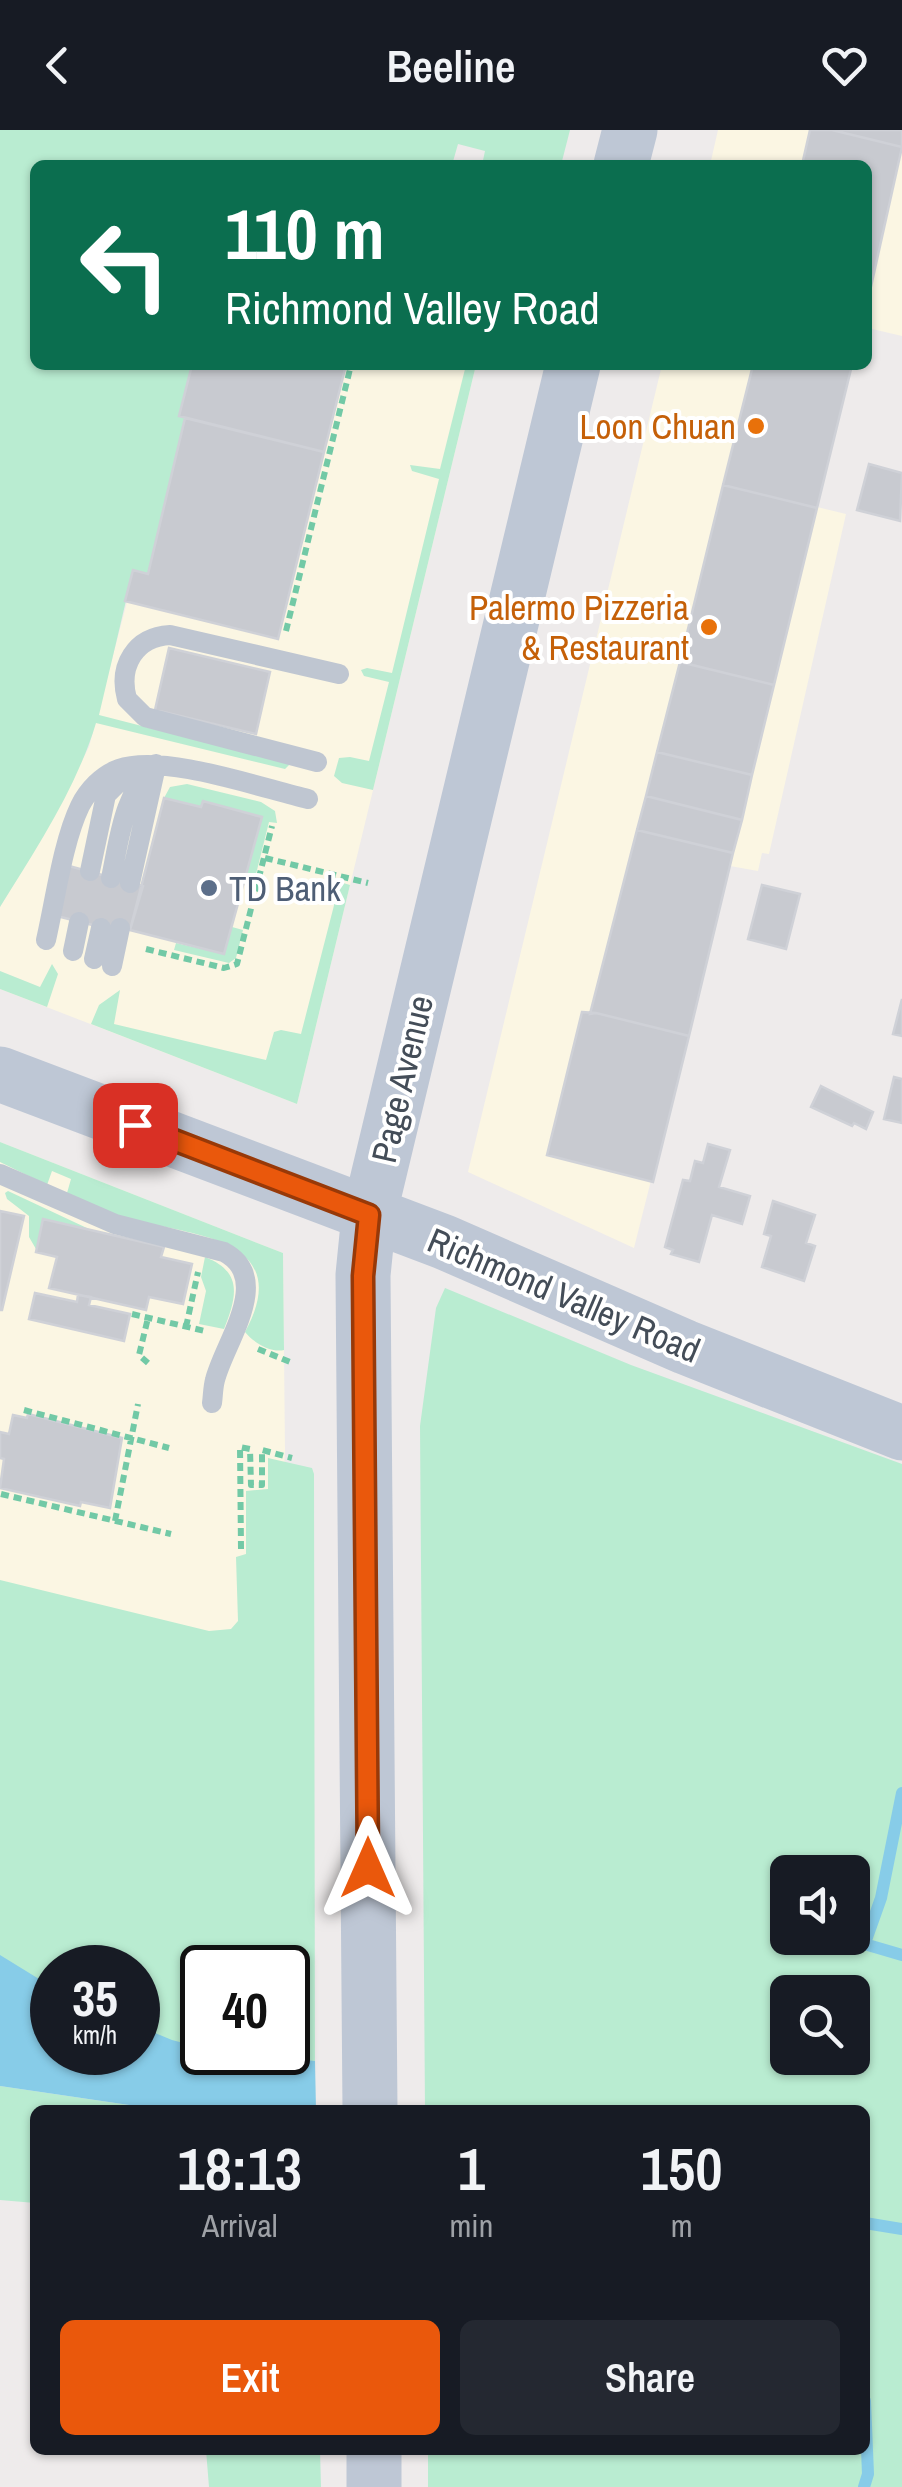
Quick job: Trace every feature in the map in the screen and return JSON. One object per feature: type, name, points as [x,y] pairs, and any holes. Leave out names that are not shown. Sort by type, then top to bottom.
[{"type":"street","points":[[623,160],[630,130]]},
{"type":"street","name":"Page Avenue","points":[[370,2105],[363,1276],[369,1215],[572,370]]},
{"type":"street","name":"Richmond Valley Road","points":[[0,1074],[444,1242],[685,1347],[902,1433]]},
{"type":"street","points":[[374,2455],[374,2487]]},
{"type":"lane","points":[[317,762],[154,722],[137,713],[127,699],[124,680],[130,659],[150,637],[170,635],[339,674]]},
{"type":"lane","points":[[46,940],[76,817],[88,793],[120,768],[156,764],[308,799]]},
{"type":"lane","points":[[90,871],[106,796],[126,775],[156,764]]},
{"type":"lane","points":[[121,880],[130,798],[156,764]]},
{"type":"lane","points":[[74,951],[79,922]]},
{"type":"lane","points":[[103,962],[111,928]]},
{"type":"lane","points":[[0,1174],[88,1214],[224,1252],[240,1265],[246,1288],[243,1308],[215,1380],[212,1403]]},
{"type":"path","points":[[284,640],[351,370]]},
{"type":"path","points":[[146,950],[233,968],[242,954],[272,826]]},
{"type":"path","points":[[264,858],[368,883]]},
{"type":"path","points":[[186,1326],[200,1261]]},
{"type":"path","points":[[132,1314],[220,1335]]},
{"type":"path","points":[[148,1318],[139,1355],[148,1363]]},
{"type":"path","points":[[244,1343],[290,1362]]},
{"type":"path","points":[[114,1521],[138,1404]]},
{"type":"path","points":[[24,1410],[170,1448]]},
{"type":"path","points":[[241,1550],[240,1447],[250,1449],[252,1486],[262,1485],[262,1450],[292,1458]]},
{"type":"path","points":[[1,1494],[171,1534]]},
{"type":"shaded area","points":[[718,130],[902,130],[902,336],[872,329],[872,160],[711,160]]},
{"type":"shaded area","points":[[191,370],[475,370],[297,1104],[0,989],[0,907],[43,836],[89,747],[133,570],[147,573]]},
{"type":"shaded area","points":[[661,370],[851,370],[817,507],[846,514],[769,854],[762,853],[758,871],[730,866],[634,1248],[468,1172]]},
{"type":"shaded area","points":[[0,1142],[283,1253],[285,1451],[281,1521],[239,1644],[0,1593]]},
{"type":"green space","points":[[0,130],[570,130],[562,160],[483,160],[485,151],[458,144],[453,160],[30,160],[30,370],[191,370],[179,415],[185,418],[148,574],[133,571],[99,715],[290,764],[285,769],[96,723],[66,795],[0,907]]},
{"type":"green space","points":[[465,370],[475,370],[373,790],[342,783],[334,776],[339,758],[369,761],[389,682],[364,676],[361,670],[392,673],[439,479],[412,471],[410,465],[440,469]]},
{"type":"green space","points":[[187,784],[261,802],[275,811],[277,823],[269,822],[255,878],[246,875],[261,817],[203,801],[201,807],[164,798],[170,787]]},
{"type":"green space","points":[[340,882],[350,885],[297,1104],[91,1024],[99,1005],[120,990],[114,1024],[266,1060],[274,1032],[301,1034]]},
{"type":"green space","points":[[232,927],[243,930],[236,958],[229,963],[174,950],[176,943],[224,954]]},
{"type":"green space","points":[[52,964],[58,974],[47,1007],[0,989],[0,971],[40,987]]},
{"type":"green space","points":[[0,1142],[283,1253],[284,1350],[262,1346],[245,1332],[257,1301],[258,1277],[248,1260],[231,1247],[107,1212],[67,1193],[71,1179],[52,1171],[47,1185],[0,1162]]},
{"type":"green space","points":[[8,1191],[89,1229],[115,1236],[44,1219],[36,1249],[29,1237],[29,1216],[7,1199]]},
{"type":"green space","points":[[205,1257],[226,1270],[234,1286],[224,1329],[199,1324],[206,1291],[201,1277]]},
{"type":"green space","points":[[445,1288],[631,1365],[902,1464],[902,2487],[428,2487],[428,2455],[870,2455],[870,2105],[425,2105],[420,1426],[436,1308]]},
{"type":"green space","points":[[268,1458],[312,1468],[314,1474],[315,2074],[310,2073],[310,1945],[180,1945],[180,2052],[160,2049],[160,1945],[30,1945],[30,2012],[0,2000],[0,1580],[209,1631],[231,1629],[238,1621],[236,1557],[246,1554],[246,1491],[268,1489]]},
{"type":"green space","points":[[0,2086],[129,2105],[30,2105],[30,2203],[0,2200]]},
{"type":"green space","points":[[206,2455],[320,2455],[321,2487],[209,2487]]},
{"type":"water","points":[[0,1955],[30,1973],[30,2075],[160,2075],[160,2035],[180,2042],[180,2075],[310,2075],[310,2060],[315,2061],[316,2105],[129,2105],[0,2086]]},
{"type":"building","points":[[810,130],[832,130],[902,147],[872,282],[872,160],[803,160]]},
{"type":"building","points":[[832,130],[902,130],[902,147]]},
{"type":"building","points":[[191,370],[345,370],[324,452],[179,416]]},
{"type":"building","points":[[752,370],[851,370],[817,508],[723,485]]},
{"type":"building","points":[[185,418],[324,452],[278,639],[125,601],[133,570],[148,574]]},
{"type":"building","points":[[869,464],[902,473],[900,521],[857,510]]},
{"type":"building","points":[[723,485],[817,508],[774,685],[680,662]]},
{"type":"building","points":[[169,648],[270,672],[256,734],[155,710]]},
{"type":"building","points":[[680,662],[774,685],[752,775],[657,752]]},
{"type":"building","points":[[657,752],[752,775],[742,820],[646,796]]},
{"type":"building","points":[[646,796],[742,820],[733,853],[637,830]]},
{"type":"building","points":[[164,798],[201,807],[203,801],[262,817],[224,954],[130,930]]},
{"type":"building","points":[[637,830],[733,853],[689,1036],[590,1014]]},
{"type":"building","points":[[69,866],[143,886],[130,930],[113,926],[112,930],[57,916]]},
{"type":"building","points":[[762,885],[800,894],[786,949],[748,939]]},
{"type":"building","points":[[902,999],[902,1036],[893,1034]]},
{"type":"building","points":[[582,1012],[689,1036],[653,1182],[547,1155]]},
{"type":"building","points":[[894,1077],[902,1079],[902,1123],[884,1119]]},
{"type":"building","points":[[821,1086],[873,1112],[866,1129],[811,1107]]},
{"type":"building","points":[[708,1144],[730,1150],[719,1187],[750,1196],[742,1224],[712,1215],[699,1262],[671,1254],[673,1250],[665,1247],[683,1180],[690,1181],[695,1161],[703,1163]]},
{"type":"building","points":[[773,1201],[815,1215],[806,1243],[815,1246],[804,1281],[762,1267],[771,1236],[764,1234]]},
{"type":"building","points":[[0,1211],[24,1216],[2,1310],[0,1310]]},
{"type":"building","points":[[43,1219],[164,1247],[161,1257],[192,1264],[183,1304],[149,1297],[146,1310],[49,1288],[57,1257],[36,1252]]},
{"type":"building","points":[[35,1293],[77,1302],[78,1295],[91,1297],[89,1305],[130,1314],[124,1341],[29,1319]]},
{"type":"building","points":[[28,1414],[122,1438],[110,1508],[81,1502],[80,1506],[0,1488],[4,1459],[0,1458],[0,1432],[9,1434],[13,1415],[27,1418]]},
{"type":"waterway","points":[[870,1929],[881,1898],[902,1793]]},
{"type":"waterway","points":[[870,1946],[902,1955]]},
{"type":"waterway","points":[[870,2224],[902,2229]]},
{"type":"waterway","points":[[864,2487],[867,2455]]},
{"type":"place","name":"Loon Chuan","points":[[756,426]]},
{"type":"place","name":"Palermo Pizzeria & Restaurant","points":[[709,627]]},
{"type":"place","name":"TD Bank","points":[[209,888]]},
{"type":"route","points":[[135,1125],[369,1215],[363,1276],[368,1868]]}]
